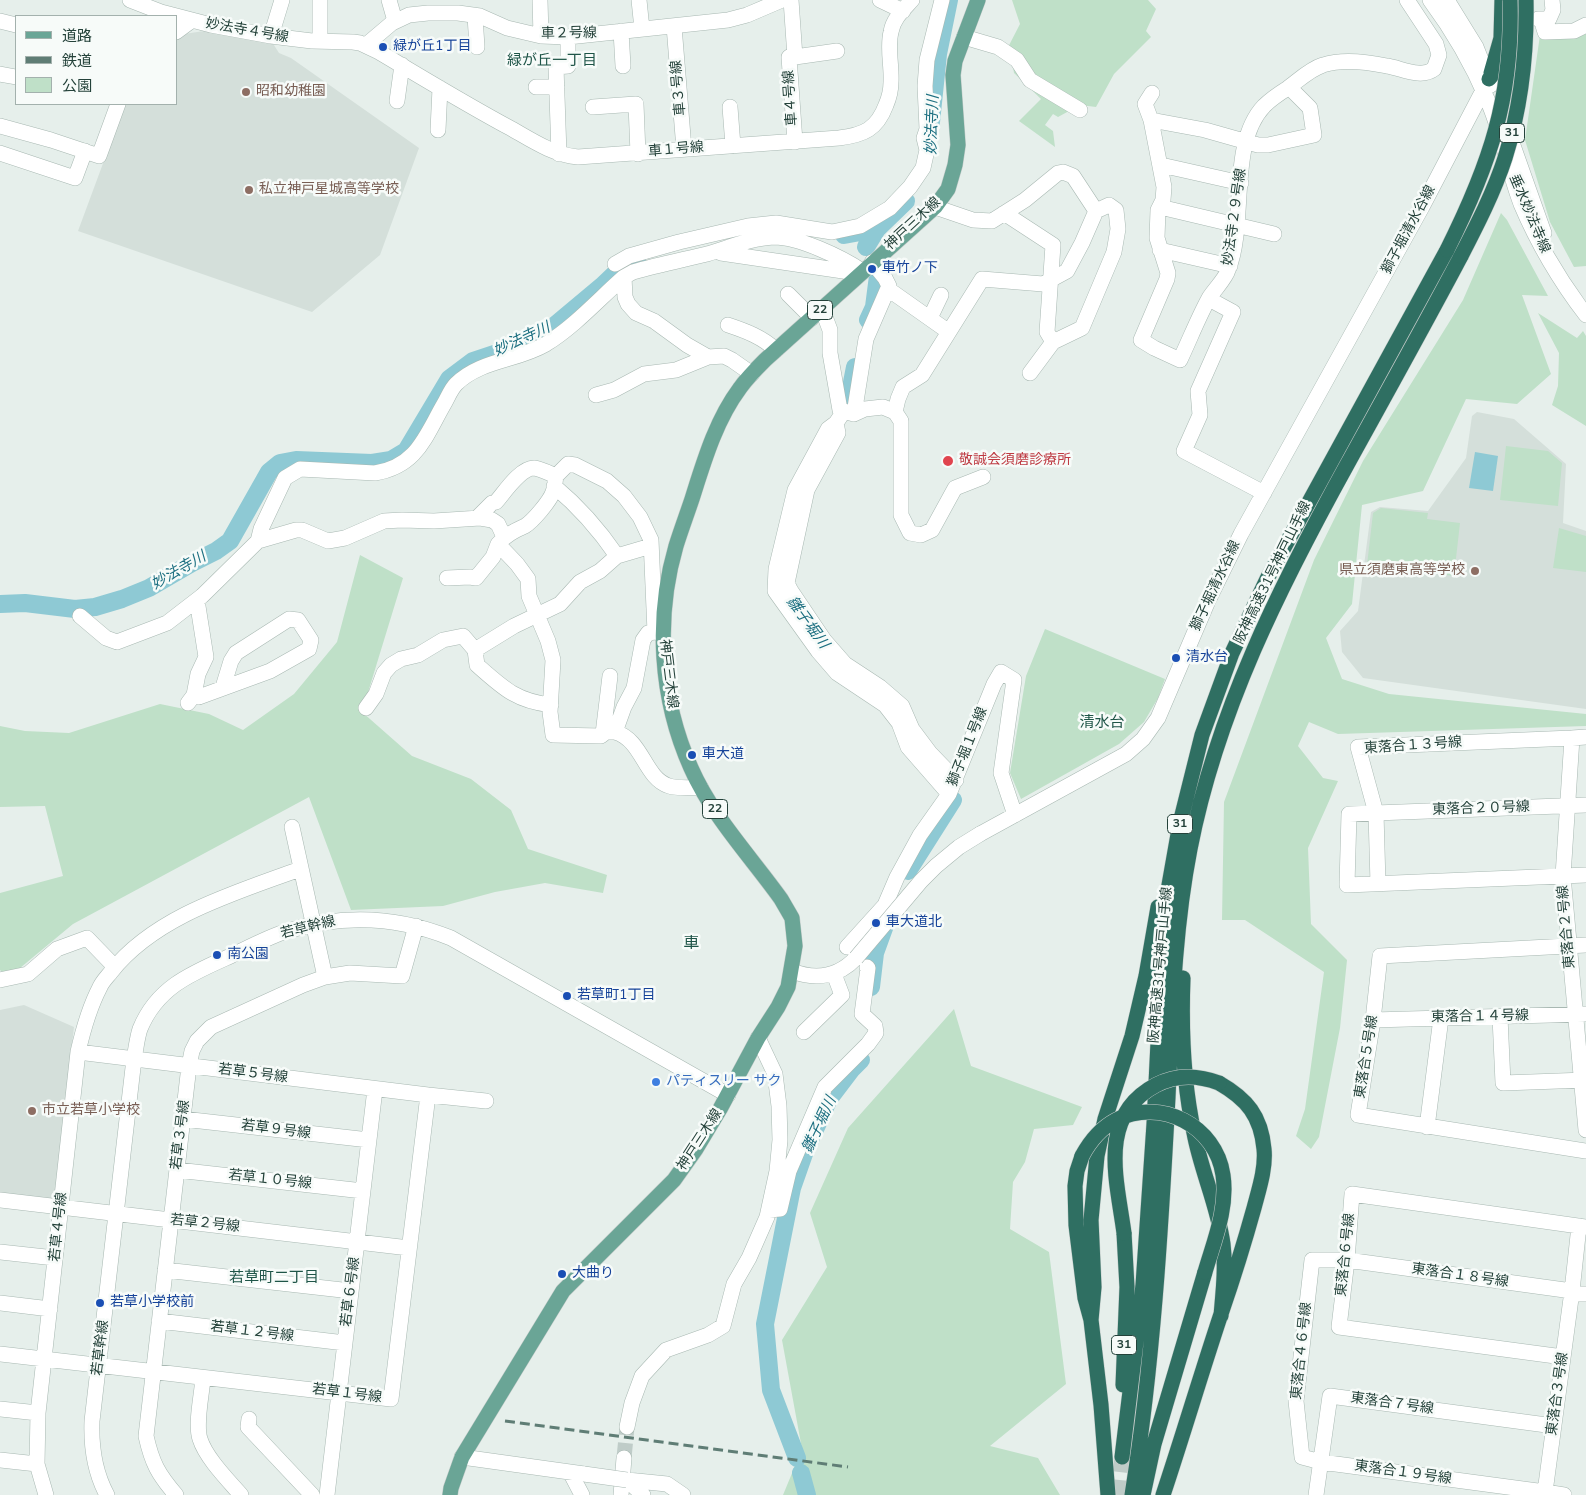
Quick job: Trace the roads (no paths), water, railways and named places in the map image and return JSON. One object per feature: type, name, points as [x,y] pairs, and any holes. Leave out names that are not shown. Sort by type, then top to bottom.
[{"type":"highway","points":[[1486,85],[1501,38],[1502,0]]},
{"type":"highway","name":"阪神高速31号神戸山手線","points":[[1220,1316],[1241,1256],[1263,1171],[1265,1150],[1262,1132],[1255,1115],[1246,1102],[1236,1093],[1219,1083],[1198,1077],[1174,1078],[1145,1091],[1126,1110],[1116,1135],[1114,1150],[1124,1233],[1127,1288],[1123,1372],[1122,1457],[1144,1267],[1154,1124],[1162,961],[1169,885],[1186,799],[1204,727],[1232,653],[1249,616],[1288,539],[1447,250],[1478,185],[1498,123],[1509,59],[1510,0]]},
{"type":"highway","name":"31","points":[[1486,85],[1514,48],[1522,24],[1526,0]]},
{"type":"highway","name":"阪神高速31号神戸山手線","points":[[1132,1495],[1155,1295],[1168,1105],[1173,985],[1179,914],[1190,850],[1208,776],[1232,701],[1266,620],[1303,546],[1461,256],[1492,190],[1504,159],[1521,93],[1525,58],[1526,0]]},
{"type":"highway","points":[[1091,1320],[1094,1288],[1090,1220],[1097,1156],[1105,1119],[1138,1013],[1170,836],[1186,799]]},
{"type":"highway","name":"31","points":[[1163,1495],[1220,1316],[1224,1270],[1223,1242],[1216,1208],[1194,1135],[1186,1084],[1183,988],[1190,850]]},
{"type":"highway","points":[[1108,1495],[1101,1405],[1091,1320],[1085,1298],[1076,1225],[1075,1186],[1082,1156],[1095,1137],[1108,1125],[1124,1116],[1152,1112],[1172,1115],[1202,1132],[1219,1157],[1224,1176],[1224,1195],[1221,1217],[1154,1444],[1143,1495]]},
{"type":"main road","name":"神戸三木線","points":[[450,1495],[462,1457],[563,1291],[674,1180],[696,1150],[758,1038],[785,994],[795,954],[796,938],[792,918],[701,788],[688,762],[670,707],[659,632],[676,546],[718,426],[732,399],[752,374],[776,350],[935,207],[948,189],[958,153],[953,75],[955,61],[978,0]]},
{"type":"street","name":"妙法寺４号線","points":[[130,0],[174,15]]},
{"type":"street","points":[[271,36],[282,0]]},
{"type":"street","points":[[320,0],[320,41]]},
{"type":"street","points":[[391,0],[396,21]]},
{"type":"street","points":[[540,0],[540,36]]},
{"type":"street","points":[[639,0],[642,30]]},
{"type":"street","name":"車２号線","points":[[366,45],[396,21],[409,15],[458,13],[475,16],[507,28],[540,36],[568,36],[728,20],[747,15],[782,0]]},
{"type":"street","name":"車４号線","points":[[791,0],[796,57],[788,57],[794,142]]},
{"type":"street","points":[[880,0],[907,5]]},
{"type":"street","points":[[708,357],[687,345],[654,321],[636,312],[628,304],[625,297],[628,256],[748,226],[776,223],[832,232],[860,226],[890,208],[910,187],[923,168],[927,150],[924,138],[927,129],[925,86],[928,60],[942,0]]},
{"type":"street","name":"妙法寺２９号線","points":[[1152,93],[1145,104],[1161,165],[1164,187],[1163,200],[1157,222],[1157,238],[1168,273],[1141,340],[1180,360],[1209,299],[1216,286],[1228,272],[1230,266],[1237,225],[1246,140],[1263,107],[1298,79],[1322,65],[1354,62],[1417,72],[1431,71],[1438,62],[1439,55],[1436,44],[1407,0]]},
{"type":"street","name":"垂水妙法寺線","points":[[1430,0],[1486,85],[1544,232],[1562,267],[1586,302]]},
{"type":"street","name":"垂水妙法寺線","points":[[1447,0],[1476,47],[1488,99],[1521,202],[1528,218],[1551,265],[1586,315]]},
{"type":"street","points":[[1552,0],[1554,10],[1549,19],[1540,19],[1545,32],[1574,31],[1586,25]]},
{"type":"street","name":"車１号線","points":[[366,45],[499,122],[559,154],[578,157],[638,154],[852,136],[870,129],[879,120],[889,96],[891,84],[890,33],[897,16],[907,5]]},
{"type":"street","points":[[475,16],[477,47]]},
{"type":"street","name":"妙法寺４号線","points":[[178,17],[191,21],[271,36],[353,42],[366,45]]},
{"type":"street","points":[[0,21],[15,25]]},
{"type":"street","points":[[178,31],[191,21]]},
{"type":"street","name":"車３号線","points":[[674,26],[684,149]]},
{"type":"street","points":[[621,31],[623,66]]},
{"type":"street","points":[[559,154],[556,67],[568,66],[568,36]]},
{"type":"street","points":[[964,37],[998,46],[1017,60],[1030,80],[1080,110]]},
{"type":"street","points":[[796,57],[837,51]]},
{"type":"street","points":[[397,101],[402,65]]},
{"type":"street","points":[[0,74],[15,77]]},
{"type":"street","name":"獅子堀清水谷線","points":[[834,974],[848,966],[857,957],[920,881],[959,847],[1126,754],[1143,739],[1152,727],[1166,701],[1216,583],[1422,207],[1486,85]]},
{"type":"street","points":[[536,87],[557,87]]},
{"type":"street","points":[[1150,120],[1205,130],[1246,140],[1258,145],[1268,145],[1314,135],[1310,108],[1289,87]]},
{"type":"street","points":[[438,130],[440,88]]},
{"type":"street","points":[[593,107],[636,104],[638,154]]},
{"type":"street","points":[[0,126],[99,156],[112,105]]},
{"type":"street","points":[[730,107],[732,146]]},
{"type":"street","points":[[0,153],[75,178],[85,151]]},
{"type":"street","points":[[1161,165],[1241,182]]},
{"type":"street","points":[[935,207],[972,220],[992,221],[1025,200],[1058,173],[1063,172],[1073,176],[1096,211]]},
{"type":"street","points":[[895,412],[898,399],[904,387],[922,375],[982,279],[1043,284],[1052,279],[1067,270],[1082,243],[1096,211],[1109,205],[1116,210],[1118,229],[1114,252],[1082,328],[1053,342],[1030,373]]},
{"type":"street","points":[[1160,206],[1274,234]]},
{"type":"street","points":[[1004,213],[1053,245],[1048,332],[1053,342]]},
{"type":"street","points":[[258,541],[261,529],[285,478],[300,469],[375,473],[386,471],[404,463],[420,447],[454,385],[473,370],[531,351],[546,344],[568,328],[626,270],[775,237],[812,245],[885,278],[888,289],[866,339],[845,416],[807,490],[787,583],[790,591],[824,640],[846,664],[880,687],[902,706],[912,728],[930,753],[956,780]]},
{"type":"street","points":[[1160,250],[1230,266]]},
{"type":"street","points":[[714,252],[850,272],[864,269]]},
{"type":"street","points":[[888,289],[949,332]]},
{"type":"street","points":[[788,294],[816,314],[824,314],[830,330],[830,353],[840,410],[845,416]]},
{"type":"street","points":[[930,318],[941,295]]},
{"type":"street","points":[[1209,299],[1233,312],[1198,391],[1200,415],[1184,450],[1264,493]]},
{"type":"street","points":[[728,325],[751,333],[770,344],[776,350]]},
{"type":"street","points":[[596,395],[619,388],[644,374],[676,370],[708,357],[724,356],[752,374]]},
{"type":"street","points":[[949,794],[908,747],[899,723],[885,705],[837,673],[818,651],[775,591],[776,569],[795,490],[828,429],[845,416],[866,409],[883,407],[895,412],[901,421],[901,515],[910,533],[921,535],[932,530],[955,488],[983,478]]},
{"type":"street","points":[[447,578],[476,578],[493,557],[501,540],[535,518],[553,494],[555,481],[568,464],[575,465],[607,481],[624,496],[640,517],[651,540],[659,632],[648,633],[643,640],[634,688],[609,733]]},
{"type":"street","points":[[477,518],[492,503],[496,502],[521,473],[530,468],[536,468],[555,481],[617,556]]},
{"type":"street","points":[[80,616],[101,634],[117,642],[168,623],[197,600],[258,541],[296,530],[302,530],[328,541],[345,538],[384,521],[434,521],[477,518],[492,520],[498,524],[501,540],[528,579],[529,596],[548,641],[553,660],[550,704],[550,721],[553,735],[593,736],[609,733],[622,734],[630,740],[658,781],[670,787],[701,788]]},
{"type":"street","points":[[475,650],[514,626],[560,604],[580,582],[600,571],[617,556],[651,546]]},
{"type":"street","points":[[197,600],[202,640],[206,652],[191,699],[270,671],[309,649],[311,640],[298,620],[288,619],[236,653],[231,661],[223,687]]},
{"type":"street","points":[[366,708],[376,694],[384,673],[391,665],[401,659],[418,655],[443,640],[463,636],[475,650],[477,665],[506,690],[534,703],[550,704]]},
{"type":"street","name":"獅子堀１号線","points":[[857,957],[920,835],[949,794],[1000,672],[1014,680],[1001,773],[1016,815]]},
{"type":"street","points":[[609,733],[610,676]]},
{"type":"street","name":"東落合２号線","points":[[1579,737],[1568,806],[1563,876],[1569,946],[1580,1015],[1586,1130]]},
{"type":"street","name":"東落合１３号線","points":[[1378,884],[1376,813],[1358,747],[1579,737]]},
{"type":"street","name":"東落合２０号線","points":[[1378,884],[1347,885],[1349,814],[1586,805]]},
{"type":"street","points":[[292,827],[325,977]]},
{"type":"street","name":"若草４号線","points":[[46,1495],[37,1464],[38,1413],[78,1052],[90,1010],[100,986],[124,955],[160,928],[222,898],[300,869]]},
{"type":"street","points":[[1378,884],[1586,875]]},
{"type":"street","name":"若草幹線","points":[[107,1495],[97,1471],[92,1447],[92,1421],[134,1059],[140,1030],[149,1011],[172,986],[198,971],[267,940],[313,924],[341,920],[370,919],[416,926],[460,942],[728,1095]]},
{"type":"street","name":"若草３号線","points":[[176,1495],[163,1480],[151,1459],[146,1436],[192,1051],[197,1040],[211,1027],[303,985],[325,977],[350,973],[402,976],[416,926]]},
{"type":"street","points":[[0,980],[28,974],[57,949],[87,938],[115,967]]},
{"type":"street","points":[[1569,946],[1586,945]]},
{"type":"street","name":"東落合５号線","points":[[1569,946],[1380,956],[1373,1020],[1358,1115],[1586,1151]]},
{"type":"street","points":[[769,1210],[780,1209],[789,1171],[825,1087],[868,1044],[876,1033],[875,1026],[862,1014],[868,968],[857,957]]},
{"type":"street","points":[[792,971],[810,976],[834,974],[842,995],[804,1032]]},
{"type":"street","name":"東落合１４号線","points":[[1373,1020],[1580,1015]]},
{"type":"street","points":[[1500,1017],[1503,1083],[1583,1080]]},
{"type":"street","points":[[1427,1126],[1441,1018]]},
{"type":"street","points":[[627,1427],[632,1403],[642,1376],[666,1350],[708,1335],[723,1326],[734,1284],[749,1258],[769,1210],[777,1171],[780,1140],[779,1106],[775,1074],[758,1038]]},
{"type":"street","name":"若草５号線","points":[[78,1052],[428,1095]]},
{"type":"street","name":"若草６号線","points":[[326,1495],[375,1089]]},
{"type":"street","points":[[428,1095],[486,1102]]},
{"type":"street","name":"若草１号線","points":[[0,1354],[391,1399],[428,1095]]},
{"type":"street","name":"若草９号線","points":[[183,1119],[369,1140]]},
{"type":"street","name":"若草１０号線","points":[[177,1170],[363,1191]]},
{"type":"street","name":"東落合６号線","points":[[1563,1357],[1339,1326],[1348,1260],[1352,1194],[1583,1226]]},
{"type":"street","name":"若草２号線","points":[[0,1200],[409,1248]]},
{"type":"street","name":"東落合３号線","points":[[1545,1494],[1563,1357],[1579,1292],[1583,1226]]},
{"type":"street","points":[[0,1252],[55,1258]]},
{"type":"street","name":"東落合４６号線","points":[[1321,1462],[1302,1457],[1296,1401],[1312,1260],[1348,1260]]},
{"type":"street","name":"東落合１８号線","points":[[1348,1260],[1579,1292]]},
{"type":"street","points":[[165,1270],[351,1291]]},
{"type":"street","points":[[0,1303],[50,1309]]},
{"type":"street","name":"若草１２号線","points":[[159,1321],[345,1343]]},
{"type":"street","points":[[203,1378],[199,1423],[200,1438],[207,1454],[235,1493]]},
{"type":"street","name":"東落合７号線","points":[[1316,1495],[1330,1396],[1554,1426]]},
{"type":"street","points":[[0,1409],[38,1413]]},
{"type":"street","points":[[249,1419],[248,1426],[312,1495]]},
{"type":"street","points":[[462,1457],[667,1484],[683,1495]]},
{"type":"street","points":[[621,1495],[624,1458]]},
{"type":"street","points":[[0,1460],[37,1464]]},
{"type":"street","name":"東落合１９号線","points":[[1321,1462],[1545,1494]]},
{"type":"street","points":[[577,1473],[582,1495]]},
{"type":"street","points":[[626,1480],[643,1495]]},
{"type":"street","points":[[1545,1494],[1564,1495]]},
{"type":"water","points":[[1475,452],[1498,456],[1493,491],[1469,488]]},
{"type":"waterway","name":"妙法寺川","points":[[931,122],[938,54],[949,0]]},
{"type":"waterway","name":"妙法寺川","points":[[844,235],[877,229],[906,201]]},
{"type":"waterway","name":"雛子堀川","points":[[866,247],[877,229]]},
{"type":"waterway","name":"妙法寺川","points":[[0,604],[25,603],[75,609],[95,607],[122,599],[149,588],[216,551],[230,541],[269,472],[280,463],[296,460],[372,463],[391,460],[406,451],[449,379],[473,361],[503,351],[553,327],[624,265],[637,260]]},
{"type":"waterway","name":"雛子堀川","points":[[868,320],[874,307],[878,276]]},
{"type":"waterway","name":"雛子堀川","points":[[847,408],[855,367]]},
{"type":"waterway","name":"雛子堀川","points":[[908,871],[953,800]]},
{"type":"waterway","name":"雛子堀川","points":[[871,987],[875,953],[887,920]]},
{"type":"waterway","name":"雛子堀川","points":[[797,1458],[771,1390],[765,1324],[792,1188],[805,1151],[829,1099],[861,1060]]},
{"type":"waterway","name":"雛子堀川","points":[[801,1473],[807,1495]]},
{"type":"tunnel","points":[[624,1458],[627,1427]]},
{"type":"tunnel","points":[[1118,1495],[1122,1457]]},
{"type":"railway","points":[[505,1421],[848,1467]]},
{"type":"place","name":"緑が丘1丁目","points":[[383,47]]},
{"type":"place","name":"昭和幼稚園","points":[[246,92]]},
{"type":"place","name":"私立神戸星城高等学校","points":[[249,190]]},
{"type":"place","name":"車竹ノ下","points":[[872,269]]},
{"type":"place","name":"敬誠会須磨診療所","points":[[948,461]]},
{"type":"place","name":"県立須磨東高等学校","points":[[1475,571]]},
{"type":"place","name":"清水台","points":[[1176,658]]},
{"type":"place","name":"車大道","points":[[692,755]]},
{"type":"place","name":"車大道北","points":[[876,923]]},
{"type":"place","name":"南公園","points":[[217,955]]},
{"type":"place","name":"若草町1丁目","points":[[567,996]]},
{"type":"place","name":"パティスリー サク","points":[[656,1082]]},
{"type":"place","name":"市立若草小学校","points":[[32,1111]]},
{"type":"place","name":"大曲り","points":[[562,1274]]},
{"type":"place","name":"若草小学校前","points":[[100,1303]]},
{"type":"district","name":"緑が丘一丁目","points":[[552,61]]},
{"type":"district","name":"清水台","points":[[1102,723]]},
{"type":"district","name":"車","points":[[691,944]]},
{"type":"district","name":"若草町二丁目","points":[[274,1278]]}]
